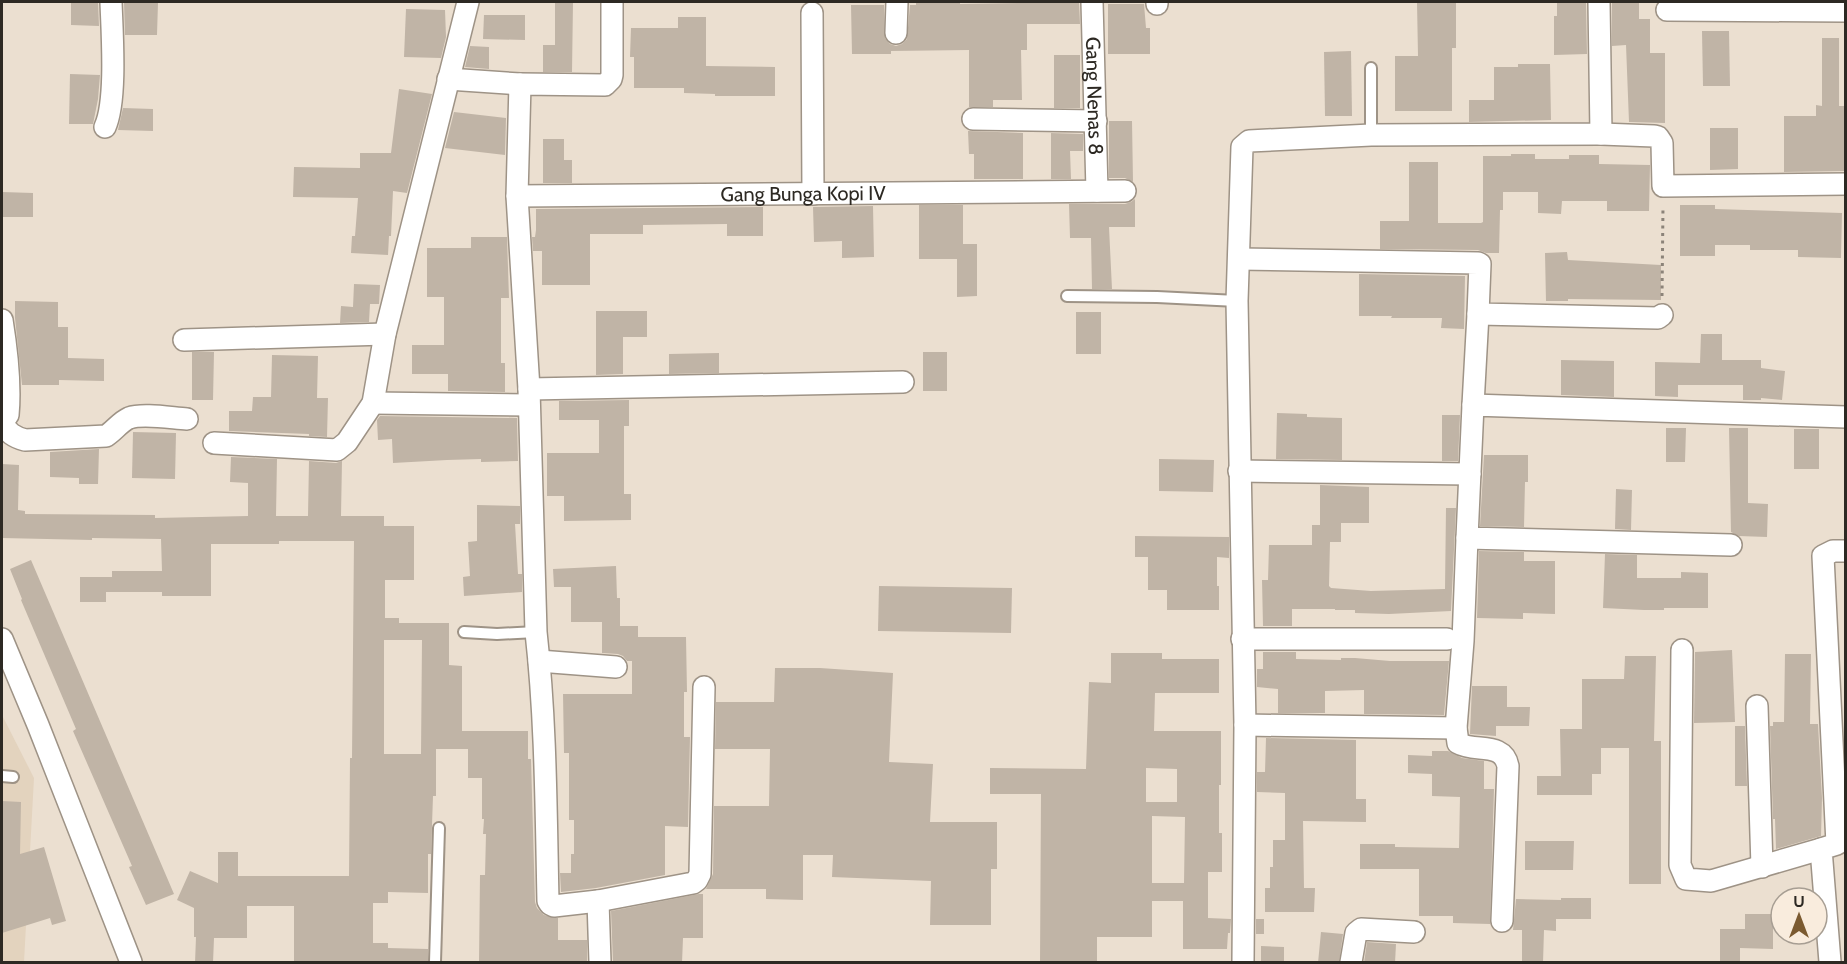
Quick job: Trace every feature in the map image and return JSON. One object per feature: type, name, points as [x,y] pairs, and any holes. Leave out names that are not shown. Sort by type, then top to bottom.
[{"type":"street","points":[[105,127],[110,115],[111,2]]},
{"type":"street","points":[[214,443],[337,450],[347,442],[373,403],[385,334],[468,2]]},
{"type":"street","points":[[448,79],[520,84],[605,85],[611,79],[612,2]]},
{"type":"street","points":[[896,33],[897,2]]},
{"type":"street","name":"Gang Nenas 8","points":[[1092,2],[1096,121],[1094,191]]},
{"type":"street","points":[[1599,2],[1601,134]]},
{"type":"street","points":[[1667,10],[1845,12]]},
{"type":"street","points":[[813,13],[813,194]]},
{"type":"street","points":[[520,84],[517,196],[529,397],[536,632],[545,767],[548,901],[554,906],[598,901],[693,883],[697,879],[700,874],[704,687]]},
{"type":"street","points":[[973,119],[1096,121]]},
{"type":"street","points":[[1243,963],[1245,725],[1237,301],[1243,145],[1249,141],[1371,135],[1601,134],[1654,136],[1658,137],[1662,143],[1663,186],[1845,184]]},
{"type":"street","name":"Gang Bunga Kopi IV","points":[[517,196],[1125,191]]},
{"type":"street","points":[[1239,259],[1480,264],[1463,641],[1456,728],[1458,743],[1502,753],[1508,766],[1502,921]]},
{"type":"street","points":[[1478,314],[1658,318],[1662,315]]},
{"type":"street","points":[[2,320],[8,366],[9,404],[8,415],[2,422],[7,432],[15,437],[25,440],[106,436],[131,417],[187,419]]},
{"type":"street","points":[[183,340],[385,334]]},
{"type":"street","points":[[373,403],[903,382]]},
{"type":"street","points":[[1473,405],[1845,417]]},
{"type":"street","points":[[1239,471],[1470,474]]},
{"type":"street","points":[[1467,538],[1731,545]]},
{"type":"street","points":[[1830,963],[1835,845],[1823,556],[1833,551],[1845,551]]},
{"type":"street","points":[[2,639],[131,963]]},
{"type":"street","points":[[1242,639],[1447,639]]},
{"type":"street","points":[[1682,650],[1680,865],[1686,879],[1710,881],[1835,845]]},
{"type":"street","points":[[539,661],[616,667]]},
{"type":"street","points":[[1757,706],[1762,867]]},
{"type":"street","points":[[1245,725],[1456,728]]},
{"type":"street","points":[[598,901],[600,963]]},
{"type":"street","points":[[1351,963],[1356,933],[1360,929],[1414,932]]},
{"type":"lane","points":[[1371,68],[1371,135]]},
{"type":"lane","points":[[1067,296],[1237,301]]},
{"type":"lane","points":[[464,632],[497,634],[536,632]]},
{"type":"lane","points":[[435,963],[439,828]]},
{"type":"path","points":[[1662,315],[1663,186]]},
{"type":"shaded area","points":[[2,715],[34,778],[24,962],[2,962]]},
{"type":"building","points":[[71,2],[98,2],[99,26],[71,25]]},
{"type":"building","points":[[124,2],[158,2],[157,35],[125,35]]},
{"type":"building","points":[[555,2],[573,2],[572,72],[543,72],[543,45],[555,45]]},
{"type":"building","points":[[916,2],[960,2],[960,4],[1079,2],[1080,24],[1027,24],[1027,50],[1021,50],[1022,100],[993,100],[993,107],[969,107],[969,50],[852,54],[851,5],[884,5],[885,38],[890,44],[896,46],[907,39],[910,5],[916,5]]},
{"type":"building","points":[[1417,2],[1456,2],[1456,48],[1452,48],[1452,111],[1395,111],[1395,56],[1418,56]]},
{"type":"building","points":[[1557,2],[1586,2],[1587,54],[1554,55],[1554,16],[1557,16]]},
{"type":"building","points":[[1612,2],[1639,2],[1639,19],[1650,19],[1650,53],[1665,53],[1665,123],[1629,122],[1626,45],[1612,46]]},
{"type":"building","points":[[1108,4],[1144,4],[1146,28],[1150,28],[1150,54],[1108,54]]},
{"type":"building","points":[[406,9],[445,10],[446,37],[441,58],[404,57]]},
{"type":"building","points":[[484,15],[525,15],[525,40],[483,39]]},
{"type":"building","points":[[678,17],[706,17],[706,66],[775,67],[775,96],[715,96],[715,94],[684,93],[684,88],[634,88],[634,57],[630,57],[631,28],[678,28]]},
{"type":"building","points":[[1702,31],[1729,31],[1730,86],[1703,86]]},
{"type":"building","points":[[1822,38],[1839,38],[1839,106],[1845,106],[1844,171],[1784,172],[1784,116],[1816,116],[1816,105],[1822,106]]},
{"type":"building","points":[[470,46],[489,47],[489,69],[465,67]]},
{"type":"building","points":[[1351,51],[1352,116],[1325,116],[1324,52]]},
{"type":"building","points":[[1054,55],[1080,55],[1080,108],[1054,108]]},
{"type":"building","points":[[1518,64],[1550,64],[1551,120],[1469,122],[1469,100],[1494,100],[1494,67],[1518,67]]},
{"type":"building","points":[[70,74],[100,75],[93,124],[69,124]]},
{"type":"building","points":[[399,89],[432,94],[407,193],[393,191],[388,255],[351,253],[352,236],[355,236],[358,198],[293,197],[294,167],[360,168],[360,153],[391,153]]},
{"type":"building","points":[[123,108],[153,109],[153,131],[118,130]]},
{"type":"building","points":[[454,112],[506,118],[505,155],[445,148]]},
{"type":"building","points":[[1109,121],[1132,121],[1133,182],[1125,178],[1109,178]]},
{"type":"building","points":[[1710,128],[1738,128],[1738,169],[1710,170]]},
{"type":"building","points":[[968,131],[1023,133],[1023,179],[974,179],[974,154],[969,154]]},
{"type":"building","points":[[1051,133],[1083,134],[1083,151],[1070,151],[1071,179],[1051,179]]},
{"type":"building","points":[[543,139],[564,139],[564,160],[572,160],[572,183],[543,183]]},
{"type":"building","points":[[1511,154],[1535,154],[1535,159],[1569,159],[1569,155],[1599,155],[1599,164],[1650,165],[1649,211],[1607,211],[1607,201],[1562,201],[1561,214],[1538,213],[1538,192],[1503,192],[1503,210],[1500,210],[1499,253],[1486,253],[1478,250],[1380,249],[1380,221],[1409,221],[1409,162],[1438,162],[1438,223],[1481,223],[1483,222],[1483,156],[1511,156]]},
{"type":"building","points":[[2,192],[33,193],[33,217],[2,217]]},
{"type":"building","points":[[1135,199],[1135,227],[1109,227],[1112,289],[1092,289],[1091,238],[1070,238],[1069,204],[1125,204]]},
{"type":"building","points":[[919,205],[963,205],[963,244],[977,244],[977,296],[957,297],[957,259],[919,259]]},
{"type":"building","points":[[1680,205],[1715,205],[1715,209],[1842,213],[1841,258],[1798,257],[1798,250],[1750,250],[1750,245],[1715,245],[1715,256],[1680,256]]},
{"type":"building","points":[[873,206],[874,257],[842,258],[842,241],[814,242],[813,207]]},
{"type":"building","points":[[763,207],[763,236],[727,236],[727,224],[643,225],[643,234],[590,234],[590,285],[542,285],[542,251],[533,251],[532,237],[535,237],[536,230],[536,209]]},
{"type":"building","points":[[471,237],[507,237],[509,298],[501,298],[501,363],[505,363],[505,392],[448,391],[448,374],[412,374],[412,345],[444,345],[444,297],[427,297],[427,248],[471,248]]},
{"type":"building","points":[[1567,252],[1568,260],[1661,265],[1661,300],[1568,299],[1568,301],[1546,301],[1545,253]]},
{"type":"building","points":[[1359,274],[1465,276],[1464,329],[1441,328],[1442,318],[1359,316]]},
{"type":"building","points":[[354,284],[380,285],[379,304],[370,304],[369,322],[340,323],[341,306],[353,307]]},
{"type":"building","points":[[15,301],[58,302],[58,327],[68,327],[68,358],[104,359],[104,381],[59,380],[59,385],[22,385]]},
{"type":"building","points":[[596,311],[647,311],[647,337],[623,337],[623,374],[596,375]]},
{"type":"building","points":[[1076,312],[1101,312],[1101,354],[1076,354]]},
{"type":"building","points":[[1701,334],[1722,334],[1722,360],[1761,360],[1761,368],[1785,371],[1782,400],[1761,398],[1761,400],[1743,400],[1743,385],[1678,385],[1678,397],[1655,396],[1655,362],[1700,363]]},
{"type":"building","points":[[192,352],[214,352],[213,400],[192,400]]},
{"type":"building","points":[[923,352],[947,352],[947,391],[923,391]]},
{"type":"building","points":[[719,353],[719,373],[669,374],[669,354]]},
{"type":"building","points":[[272,355],[318,356],[317,398],[328,398],[327,437],[309,436],[309,434],[229,431],[229,411],[252,411],[253,397],[271,397]]},
{"type":"building","points":[[1561,360],[1614,361],[1614,397],[1561,395]]},
{"type":"building","points":[[629,400],[629,426],[624,426],[624,494],[631,494],[631,520],[564,521],[564,496],[547,496],[547,453],[599,453],[599,420],[559,420],[559,401]]},
{"type":"building","points":[[1277,413],[1342,418],[1342,460],[1276,459]]},
{"type":"building","points":[[1442,415],[1460,415],[1458,461],[1442,461]]},
{"type":"building","points":[[380,416],[517,418],[518,461],[481,462],[481,459],[393,463],[392,439],[378,440],[377,420]]},
{"type":"building","points":[[1666,428],[1686,428],[1685,462],[1666,462]]},
{"type":"building","points":[[1729,428],[1748,428],[1748,503],[1768,504],[1767,537],[1739,536],[1731,532]]},
{"type":"building","points":[[1794,429],[1819,429],[1819,469],[1794,469]]},
{"type":"building","points":[[133,432],[176,433],[175,479],[132,478]]},
{"type":"building","points":[[99,449],[98,484],[79,484],[79,478],[50,477],[50,452]]},
{"type":"building","points":[[1484,455],[1528,455],[1524,527],[1480,526]]},
{"type":"building","points":[[231,457],[277,459],[276,516],[308,516],[309,461],[336,463],[342,461],[341,516],[384,516],[384,526],[414,526],[414,580],[385,580],[385,618],[399,618],[399,623],[449,623],[449,665],[462,666],[462,731],[528,731],[528,759],[531,759],[535,902],[544,915],[558,918],[558,940],[587,940],[587,963],[479,963],[480,875],[485,875],[486,834],[483,834],[482,778],[468,778],[468,749],[436,749],[436,796],[433,796],[431,854],[428,854],[428,893],[388,892],[388,903],[373,903],[373,943],[388,943],[388,948],[428,949],[428,963],[294,963],[294,906],[247,906],[247,938],[214,938],[213,963],[195,963],[194,908],[177,900],[190,871],[218,883],[218,852],[238,852],[238,876],[349,876],[354,541],[211,544],[211,596],[162,596],[162,592],[106,592],[106,602],[80,602],[80,577],[112,577],[112,571],[162,571],[161,539],[2,538],[2,464],[19,465],[18,510],[25,511],[25,514],[155,515],[155,518],[248,516],[248,483],[230,482]],"holes":[[[384,640],[422,640],[421,754],[384,754]]]},
{"type":"building","points":[[1159,459],[1214,460],[1213,492],[1159,491]]},
{"type":"building","points":[[1320,485],[1369,487],[1369,523],[1341,523],[1341,542],[1330,542],[1329,586],[1331,588],[1371,591],[1445,589],[1446,508],[1456,508],[1451,611],[1389,614],[1355,613],[1355,610],[1292,609],[1292,626],[1263,626],[1262,580],[1268,580],[1269,545],[1312,545],[1312,525],[1320,525]]},
{"type":"building","points":[[1616,489],[1632,490],[1631,530],[1615,529]]},
{"type":"building","points":[[477,505],[520,506],[520,524],[515,524],[518,574],[522,574],[522,592],[464,596],[463,577],[470,576],[468,542],[477,541]]},
{"type":"building","points":[[1135,536],[1229,537],[1229,558],[1217,557],[1219,610],[1167,610],[1167,590],[1148,590],[1148,557],[1135,557]]},
{"type":"building","points":[[1479,551],[1524,552],[1524,561],[1555,561],[1555,614],[1523,613],[1523,619],[1477,618]]},
{"type":"building","points":[[1605,554],[1637,555],[1637,578],[1681,578],[1681,572],[1708,573],[1708,608],[1644,610],[1603,608]]},
{"type":"building","points":[[31,560],[174,894],[146,905],[129,867],[132,866],[73,731],[76,729],[10,569]]},
{"type":"building","points":[[616,566],[617,598],[620,598],[620,626],[638,626],[638,637],[686,637],[687,692],[684,692],[684,737],[690,737],[688,827],[665,826],[665,875],[561,892],[560,873],[571,873],[571,854],[574,854],[574,820],[569,820],[569,753],[564,753],[563,694],[632,694],[632,661],[627,661],[618,654],[602,653],[602,622],[571,622],[571,587],[554,587],[553,569]]},
{"type":"building","points":[[879,586],[1012,588],[1011,633],[878,631]]},
{"type":"building","points":[[1732,650],[1735,722],[1694,723],[1695,652]]},
{"type":"building","points":[[1263,652],[1296,652],[1296,659],[1449,661],[1444,715],[1364,714],[1364,690],[1325,691],[1325,713],[1278,713],[1278,689],[1257,687],[1257,669],[1263,669]]},
{"type":"building","points":[[1111,653],[1162,653],[1162,659],[1219,659],[1219,693],[1155,693],[1154,731],[1221,731],[1219,833],[1222,833],[1222,872],[1208,872],[1208,918],[1231,919],[1227,949],[1183,949],[1183,901],[1152,901],[1152,937],[1097,937],[1097,963],[1040,963],[1041,794],[990,794],[990,768],[1086,769],[1089,682],[1111,683]],"holes":[[[1146,768],[1177,769],[1177,802],[1146,802]],[[1152,816],[1185,817],[1184,883],[1152,883]]]},
{"type":"building","points":[[1785,654],[1811,654],[1810,724],[1818,724],[1822,798],[1821,836],[1776,849],[1770,726],[1773,726],[1773,722],[1784,722]]},
{"type":"building","points":[[1625,656],[1656,656],[1654,741],[1661,741],[1661,884],[1629,884],[1629,748],[1601,748],[1601,774],[1592,774],[1592,795],[1537,795],[1537,776],[1561,776],[1560,729],[1582,729],[1582,679],[1624,679]]},
{"type":"building","points":[[775,668],[820,668],[893,673],[889,762],[933,764],[930,822],[997,822],[997,869],[991,869],[991,925],[930,925],[931,881],[832,877],[833,855],[803,855],[803,900],[766,899],[766,889],[706,889],[713,874],[714,806],[769,806],[770,749],[715,749],[716,702],[774,702]]},
{"type":"building","points":[[1472,686],[1507,686],[1507,707],[1530,707],[1529,726],[1496,726],[1496,736],[1470,734]]},
{"type":"building","points":[[1735,726],[1745,726],[1747,786],[1735,786]]},
{"type":"building","points":[[1266,738],[1356,740],[1356,799],[1366,799],[1366,822],[1303,821],[1304,888],[1315,888],[1314,912],[1265,912],[1265,888],[1270,888],[1270,867],[1273,867],[1273,840],[1285,840],[1285,793],[1257,792],[1257,772],[1265,772]]},
{"type":"building","points":[[1432,751],[1448,751],[1462,758],[1484,761],[1484,789],[1494,789],[1490,924],[1453,923],[1453,916],[1419,916],[1419,869],[1360,869],[1360,844],[1459,848],[1460,797],[1432,796],[1432,774],[1408,773],[1408,755],[1432,756]]},
{"type":"building","points":[[2,801],[21,802],[20,854],[44,847],[66,921],[52,925],[50,918],[2,933]]},
{"type":"building","points":[[1525,841],[1574,841],[1573,870],[1525,870]]},
{"type":"building","points":[[703,894],[703,938],[683,938],[682,963],[613,963],[611,911]]},
{"type":"building","points":[[1561,898],[1591,898],[1591,919],[1556,919],[1556,931],[1544,930],[1543,963],[1522,963],[1522,930],[1513,930],[1516,899],[1561,900]]},
{"type":"building","points":[[1745,914],[1769,914],[1769,946],[1773,946],[1773,949],[1740,948],[1740,962],[1720,962],[1720,929],[1745,929]]},
{"type":"building","points":[[1256,919],[1264,919],[1264,934],[1256,934]]},
{"type":"building","points":[[1321,932],[1343,934],[1339,963],[1318,963]]},
{"type":"building","points":[[1367,942],[1396,944],[1395,963],[1364,963]]},
{"type":"building","points":[[1261,946],[1284,947],[1284,963],[1261,963]]}]
